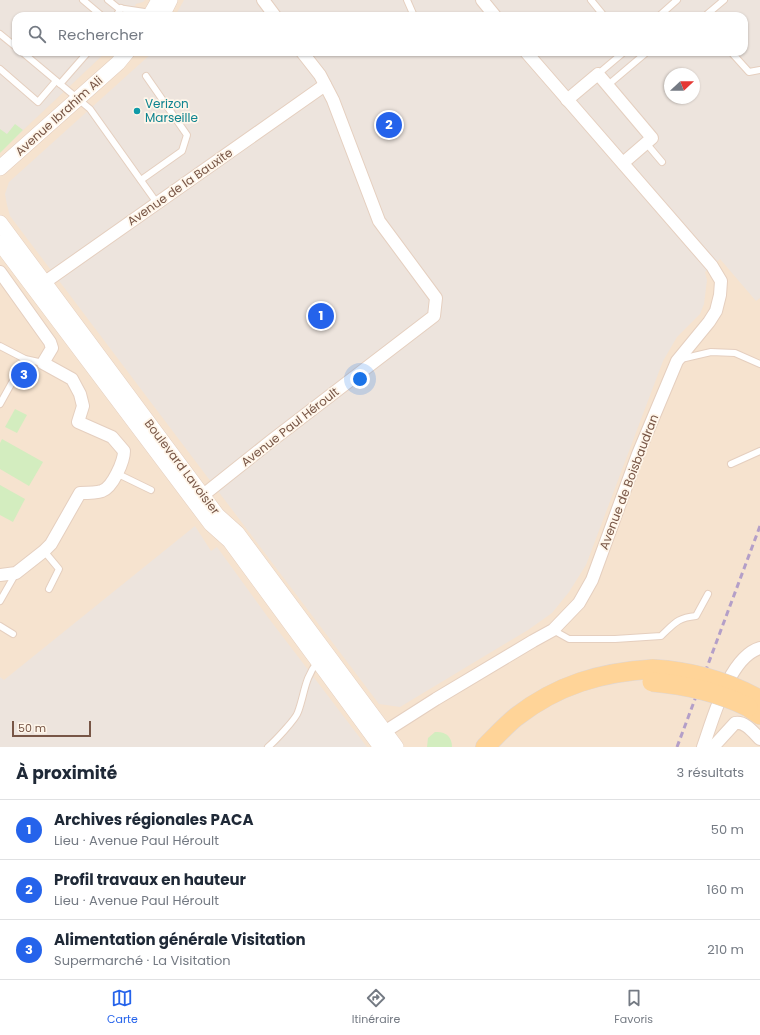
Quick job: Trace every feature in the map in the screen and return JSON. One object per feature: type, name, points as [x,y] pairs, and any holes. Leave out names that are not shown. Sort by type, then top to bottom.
[{"type":"main road","points":[[485,747],[515,717],[556,693],[586,680],[607,674],[633,670],[653,676]]},
{"type":"main road","points":[[501,747],[522,726],[540,714],[563,702],[608,686],[634,683],[673,670],[706,677],[744,691],[757,705]]},
{"type":"street","points":[[157,12],[170,0]]},
{"type":"street","points":[[263,0],[272,12]]},
{"type":"street","points":[[482,0],[492,12]]},
{"type":"street","name":"Avenue Paul Héroult","points":[[199,499],[434,316],[436,298],[379,221],[333,100],[320,75],[305,56]]},
{"type":"street","name":"Avenue de Boisbaudran","points":[[380,739],[533,641],[553,630],[579,603],[592,580],[638,454],[678,360],[709,322],[716,311],[720,295],[721,280],[712,266],[529,56]]},
{"type":"street","name":"Avenue Ibrahim Ali","points":[[0,168],[122,57]]},
{"type":"street","points":[[567,100],[598,74],[608,85],[652,138],[623,163]]},
{"type":"street","name":"Avenue de la Bauxite","points":[[39,286],[324,84]]},
{"type":"street","name":"Boulevard Lavoisier","points":[[0,223],[39,286],[199,499],[211,524],[230,541],[318,661],[380,739],[396,747]]},
{"type":"street","name":"Boulevard Lavoisier","points":[[0,243],[39,286]]},
{"type":"street","points":[[0,272],[50,342],[52,348],[43,362],[72,379],[80,394],[82,406],[78,422],[112,438],[124,450],[124,458],[109,487],[102,491],[80,493],[51,544],[16,573],[0,575]]},
{"type":"street","name":"Boulevard Lavoisier","points":[[199,499],[237,533],[380,739]]},
{"type":"street","points":[[703,747],[730,677],[742,660],[760,648]]},
{"type":"street","points":[[713,747],[735,723],[740,722],[760,739]]},
{"type":"lane","points":[[83,0],[97,12]]},
{"type":"lane","points":[[108,0],[118,8],[157,12]]},
{"type":"lane","points":[[407,0],[412,12]]},
{"type":"lane","points":[[591,0],[601,12]]},
{"type":"lane","points":[[664,12],[677,0]]},
{"type":"lane","points":[[710,12],[724,0]]},
{"type":"lane","points":[[118,12],[121,8]]},
{"type":"lane","points":[[0,34],[12,44]]},
{"type":"lane","points":[[27,56],[90,109],[157,203]]},
{"type":"lane","points":[[0,69],[38,102],[84,56]]},
{"type":"lane","points":[[598,74],[619,56]]},
{"type":"lane","points":[[608,85],[642,56]]},
{"type":"lane","points":[[734,56],[748,72],[760,70]]},
{"type":"lane","points":[[141,180],[182,151],[187,135],[146,76]]},
{"type":"lane","points":[[646,143],[662,162]]},
{"type":"lane","points":[[0,346],[25,359],[43,362]]},
{"type":"lane","points":[[678,360],[711,352],[735,353],[760,364]]},
{"type":"lane","points":[[0,404],[25,359]]},
{"type":"lane","points":[[730,464],[760,451]]},
{"type":"lane","points":[[116,474],[151,490]]},
{"type":"lane","points":[[44,551],[59,569],[49,589]]},
{"type":"lane","points":[[0,601],[16,573]]},
{"type":"lane","points":[[553,630],[569,639],[615,639],[661,636],[676,622],[684,617],[696,616],[708,594]]},
{"type":"lane","points":[[0,626],[13,634]]},
{"type":"lane","points":[[268,747],[298,714],[310,670],[318,661]]},
{"type":"shaded area","points":[[0,0],[760,0],[760,747],[0,747]]},
{"type":"shaded area","points":[[0,0],[145,0],[136,4],[132,12],[12,12],[12,56],[102,56],[0,152]]},
{"type":"shaded area","points":[[184,0],[760,0],[760,298],[756,301],[720,259],[705,272],[707,280],[704,304],[700,314],[677,337],[663,361],[586,565],[569,592],[552,613],[528,630],[400,707],[379,704],[10,216],[5,194],[9,182],[149,56],[748,56],[748,12],[177,12]]},
{"type":"shaded area","points":[[195,526],[211,551],[217,547],[267,616],[367,747],[0,747],[0,677],[4,680]]},
{"type":"green space","points":[[15,124],[23,130],[0,153],[0,129],[7,134]]},
{"type":"green space","points":[[15,409],[27,415],[17,433],[5,427]]},
{"type":"green space","points":[[2,439],[43,462],[29,486],[0,469],[0,443]]},
{"type":"green space","points":[[0,485],[25,499],[13,522],[0,515]]},
{"type":"green space","points":[[435,732],[445,733],[451,740],[452,747],[427,747],[428,738]]},
{"type":"railway","points":[[677,747],[760,526]]},
{"type":"place","name":"Verizon Marseille","points":[[137,111]]},
{"type":"place","name":"Profil travaux en hauteur","points":[[389,125]]},
{"type":"place","name":"Archives régionales PACA","points":[[321,316]]},
{"type":"place","name":"Alimentation générale Visitation","points":[[24,375]]}]
